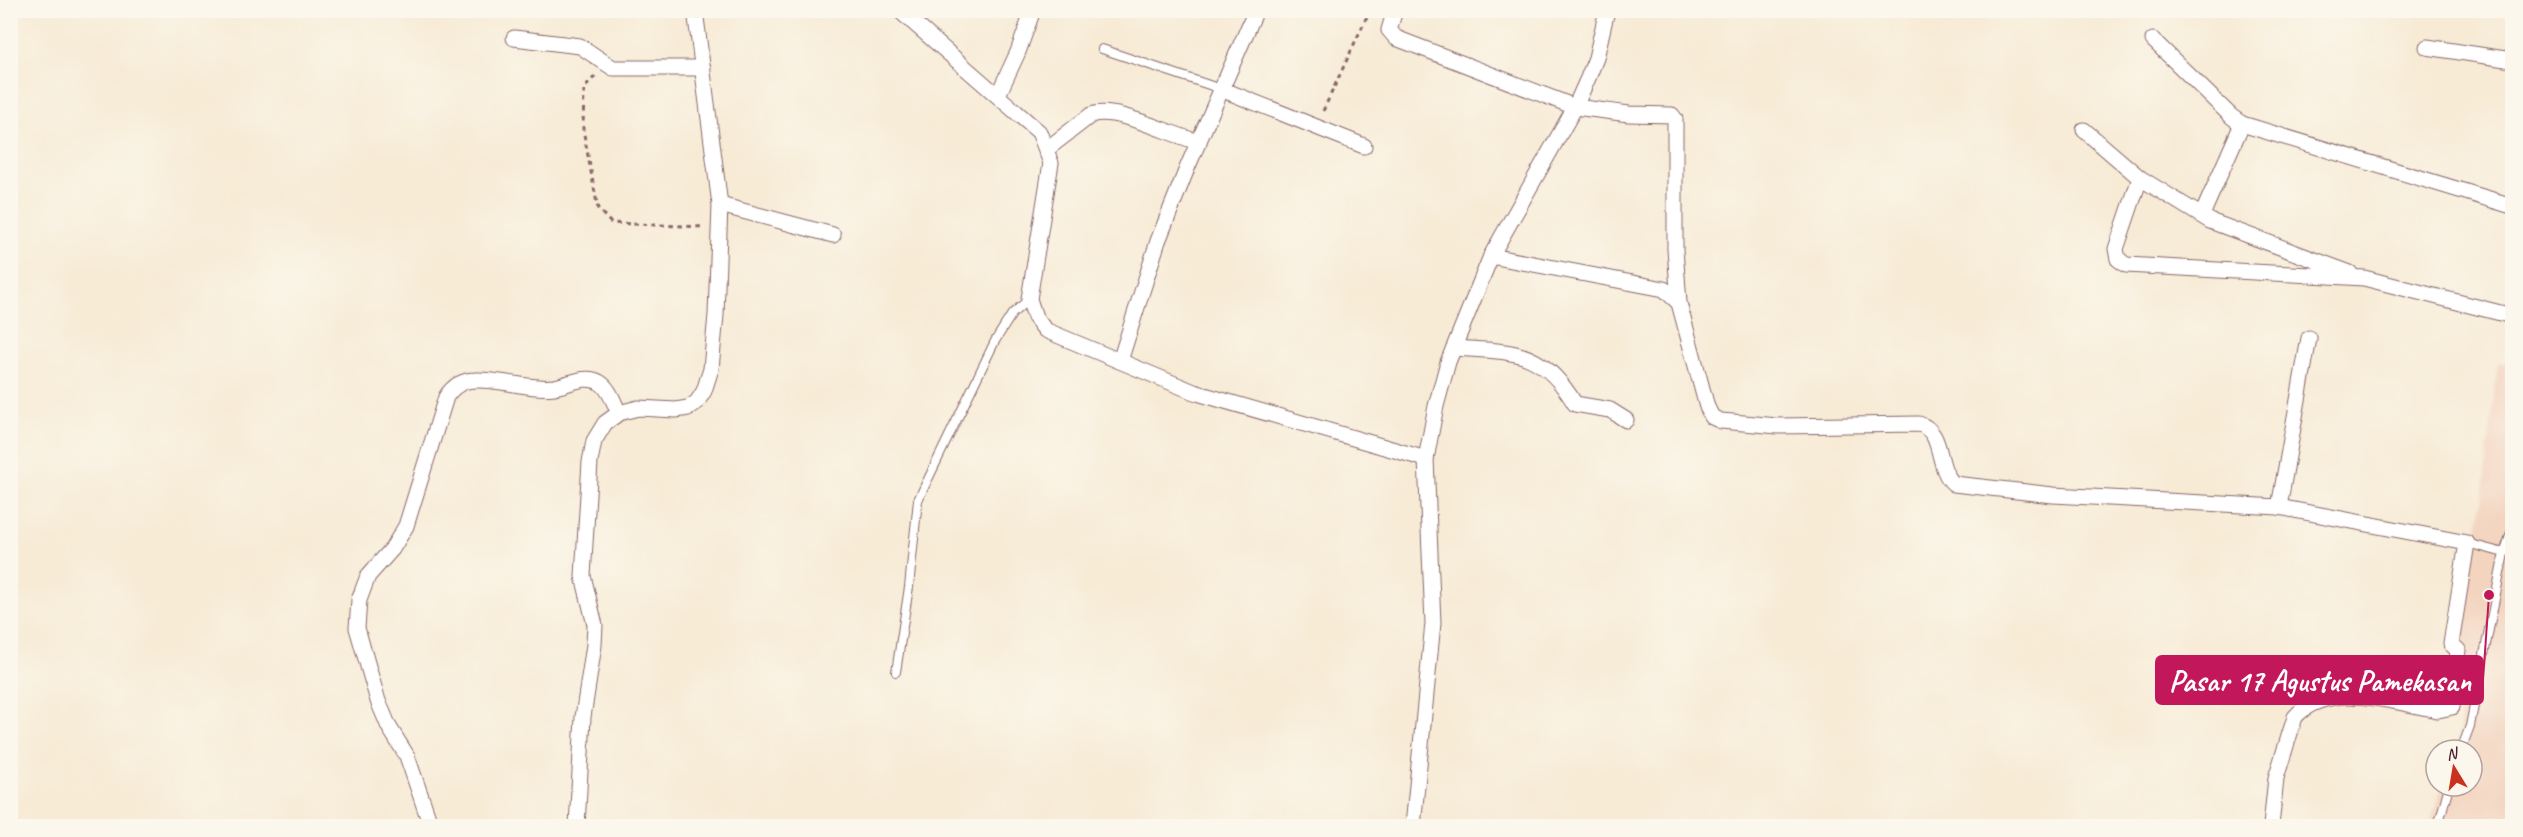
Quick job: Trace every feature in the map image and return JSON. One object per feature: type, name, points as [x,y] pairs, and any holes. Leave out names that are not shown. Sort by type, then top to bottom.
[{"type":"street","points":[[576,826],[583,717],[595,625],[583,576],[590,462],[594,441],[605,423],[619,412],[638,408],[676,410],[688,408],[697,402],[704,391],[712,358],[720,205],[695,10]]},
{"type":"street","points":[[899,10],[1039,132],[1047,149],[1051,163],[1029,299],[1035,317],[1045,330],[1194,392],[1426,459]]},
{"type":"street","points":[[998,95],[1018,52],[1033,10]]},
{"type":"street","points":[[1120,361],[1158,242],[1198,142],[1256,10]]},
{"type":"street","points":[[1395,10],[1389,30],[1396,38],[1575,106],[1629,114],[1672,115],[1675,119],[1674,249],[1679,303],[1707,407],[1712,417],[1721,422],[1778,426],[1919,424],[1927,426],[1934,434],[1944,472],[1954,484],[2053,495],[2279,507],[2467,543],[2451,644],[2458,650],[2452,707],[2439,710],[2348,696],[2322,699],[2300,711],[2295,717],[2276,778],[2271,826]]},
{"type":"street","points":[[1413,826],[1433,622],[1426,459],[1436,406],[1454,348],[1491,256],[1575,106],[1596,58],[1607,10]]},
{"type":"street","points":[[514,38],[580,46],[614,68],[703,68]]},
{"type":"street","points":[[2153,40],[2242,124],[2512,206]]},
{"type":"street","points":[[2427,47],[2512,60]]},
{"type":"street","points":[[1221,89],[1364,146]]},
{"type":"street","points":[[1047,149],[1090,115],[1099,112],[1115,114],[1198,142]]},
{"type":"street","points":[[2202,215],[2242,124]]},
{"type":"street","points":[[2084,130],[2140,178],[2210,221],[2364,278],[2512,316]]},
{"type":"street","points":[[2140,178],[2116,249],[2118,259],[2126,265],[2364,278]]},
{"type":"street","points":[[720,205],[833,235]]},
{"type":"street","points":[[1491,256],[1664,289],[1679,303]]},
{"type":"street","points":[[2279,507],[2308,338]]},
{"type":"street","points":[[1454,348],[1519,353],[1541,364],[1564,385],[1575,404],[1610,410],[1626,420]]},
{"type":"street","points":[[431,826],[406,756],[388,727],[357,628],[359,600],[368,576],[392,549],[406,526],[446,397],[452,387],[477,380],[545,387],[589,380],[599,382],[606,389],[619,412]]},
{"type":"lane","points":[[1102,49],[1221,89]]},
{"type":"lane","points":[[896,672],[909,587],[918,500],[994,341],[1012,314],[1029,299]]},
{"type":"lane","points":[[2466,738],[2470,726],[2504,553],[2512,530]]},
{"type":"lane","points":[[2467,543],[2504,553]]},
{"type":"lane","points":[[2438,826],[2446,798]]},
{"type":"path","points":[[1316,126],[1370,10]]},
{"type":"path","points":[[614,68],[594,77],[584,89],[583,129],[598,209],[611,223],[719,227]]},
{"type":"shaded area","points":[[2498,363],[2512,363],[2512,826],[2429,826],[2438,798],[2484,798],[2484,738],[2459,738],[2464,646],[2456,641],[2482,502]]},
{"type":"place","name":"Pasar 17 Agustus Pamekasan","points":[[2489,595]]}]
